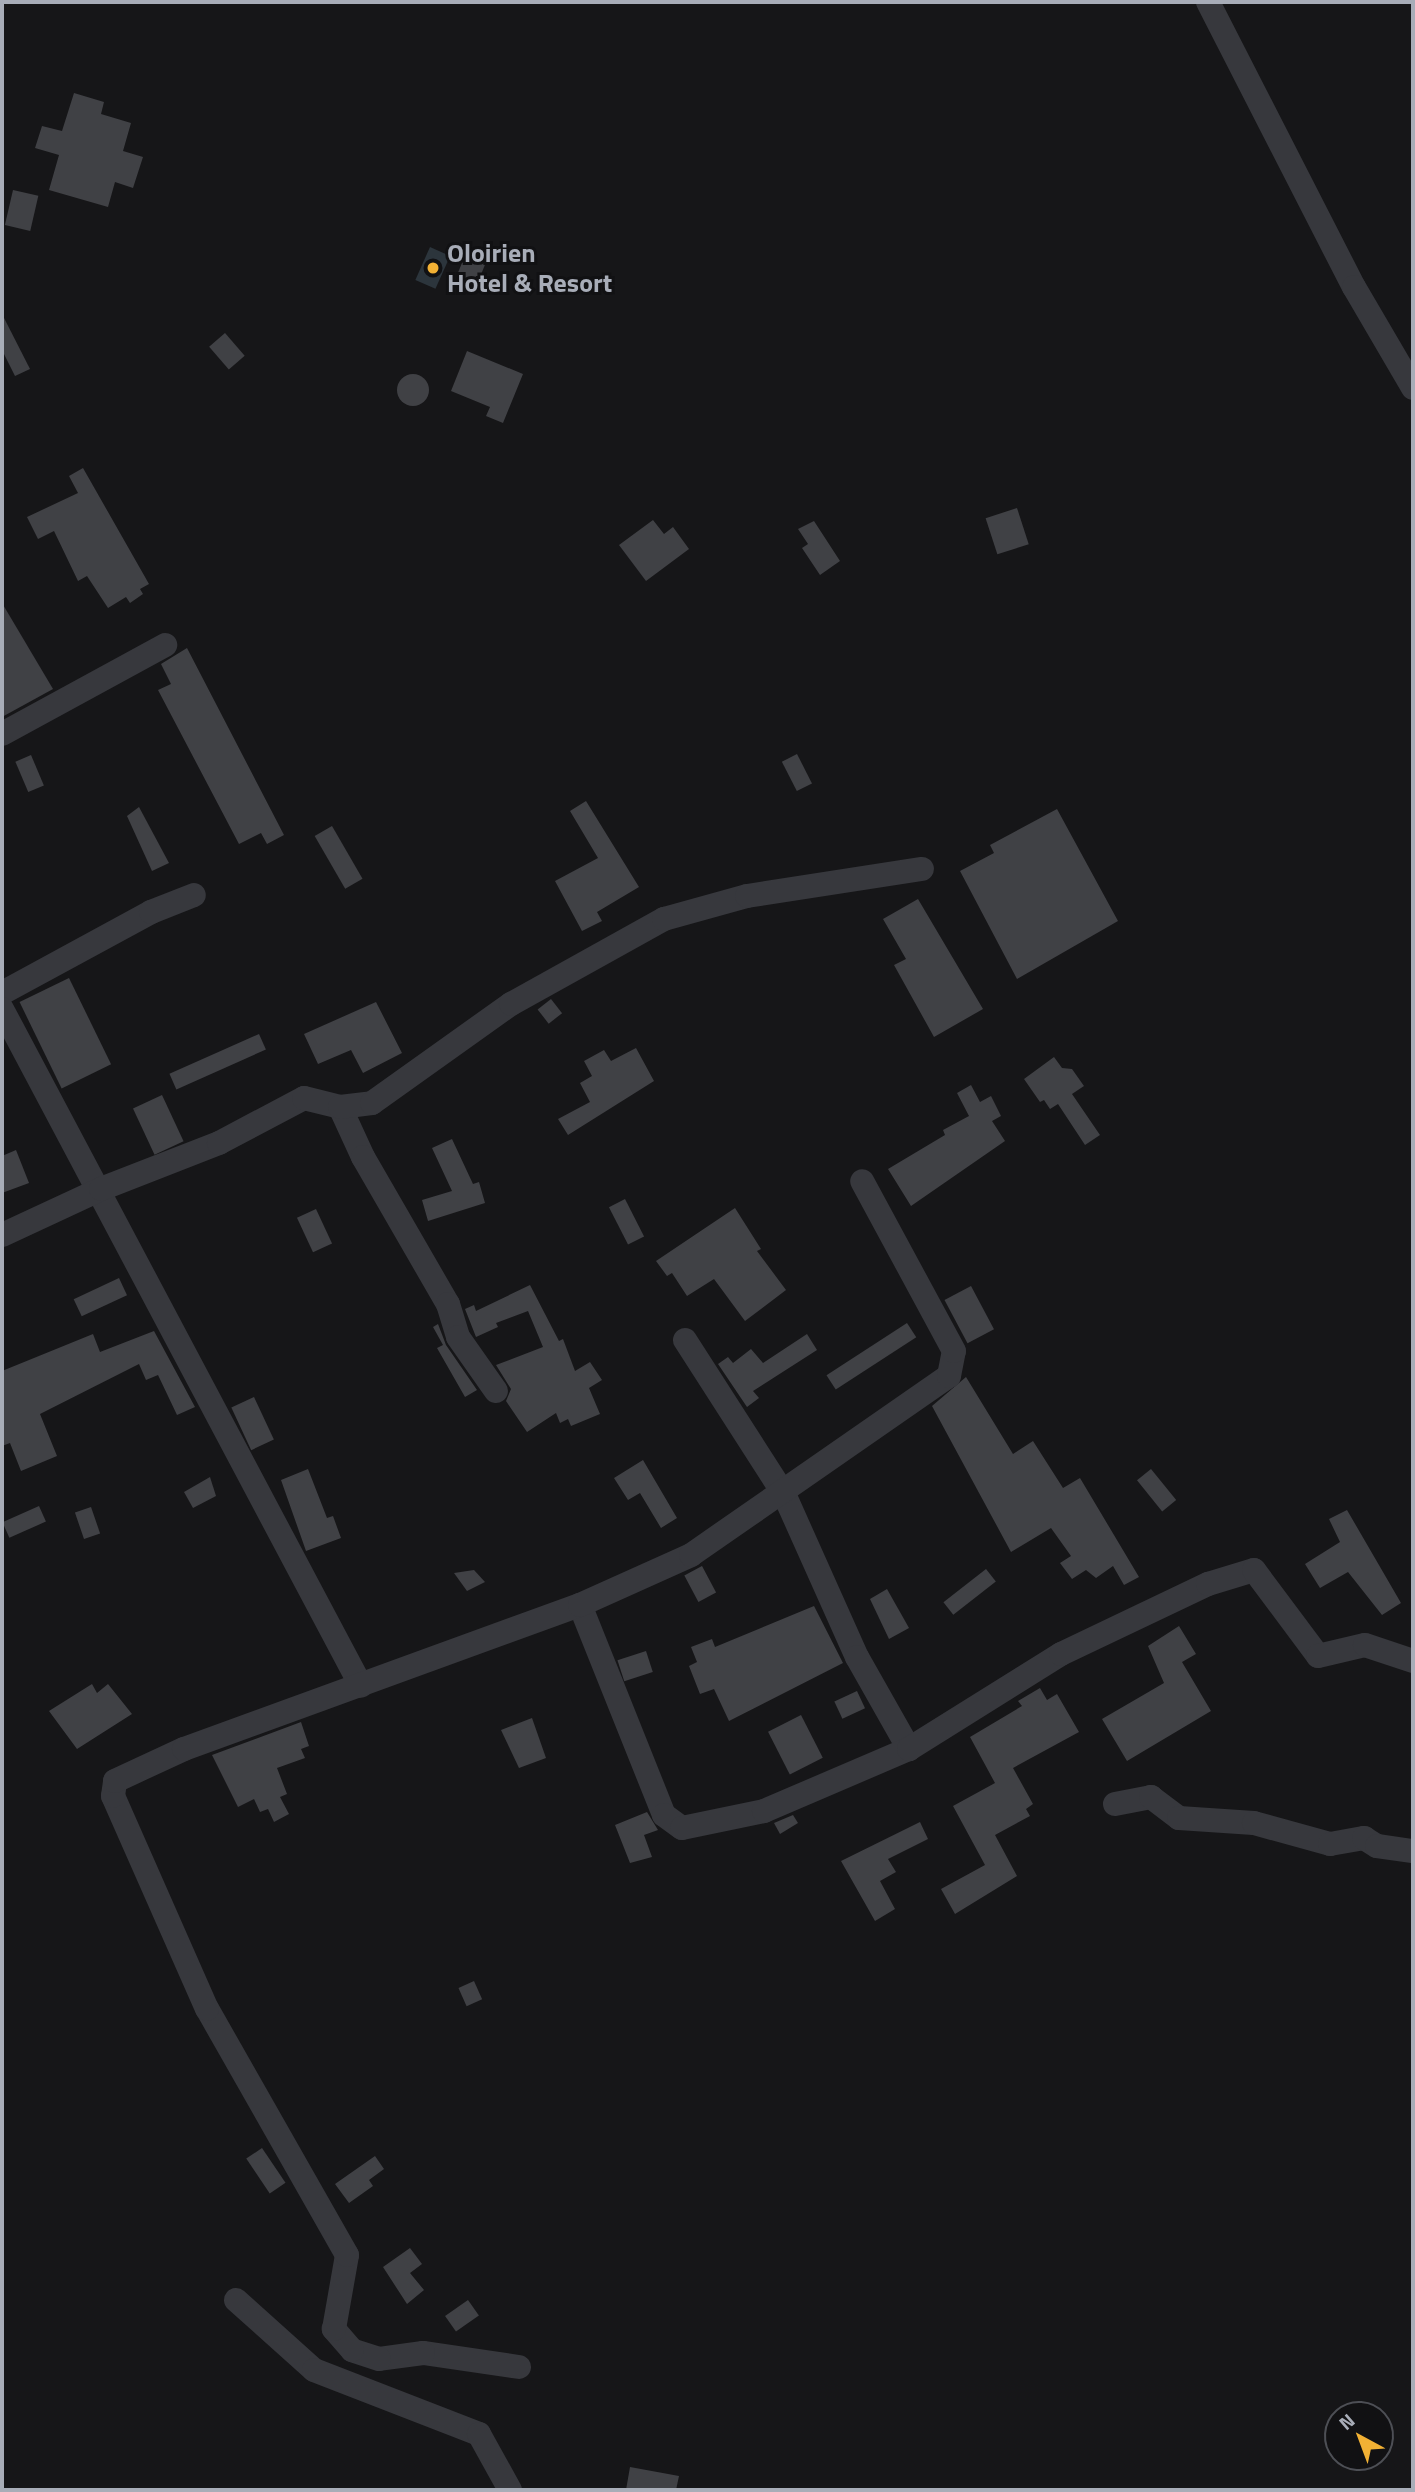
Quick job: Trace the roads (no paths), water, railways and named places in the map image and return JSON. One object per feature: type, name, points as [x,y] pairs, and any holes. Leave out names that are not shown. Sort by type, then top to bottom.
[{"type":"street","points":[[1208,2],[1354,287],[1413,388]]},
{"type":"street","points":[[2,734],[165,645]]},
{"type":"street","points":[[2,1235],[100,1189],[219,1143],[304,1098],[340,1107],[372,1103],[511,1004],[664,919],[747,896],[922,869]]},
{"type":"street","points":[[2,993],[151,912],[194,895]]},
{"type":"street","points":[[2,1009],[100,1189],[361,1686]]},
{"type":"street","points":[[340,1107],[363,1157],[448,1304],[458,1336],[496,1391]]},
{"type":"street","points":[[519,2367],[423,2353],[379,2359],[352,2350],[334,2329],[347,2255],[207,2008],[113,1796],[115,1781],[184,1749],[580,1605],[691,1555],[785,1494],[949,1376],[954,1351],[862,1181]]},
{"type":"street","points":[[685,1340],[785,1494],[857,1657],[909,1749]]},
{"type":"street","points":[[580,1605],[664,1815],[682,1828],[764,1811],[909,1749],[1061,1654],[1208,1584],[1254,1570],[1318,1656],[1365,1645],[1413,1661]]},
{"type":"street","points":[[1115,1804],[1151,1797],[1179,1818],[1254,1823],[1330,1844],[1364,1838],[1377,1846],[1413,1851]]},
{"type":"street","points":[[236,2300],[314,2370],[479,2434],[510,2490]]},
{"type":"place","name":"Oloirien Hotel & Resort","points":[[433,268]]}]
